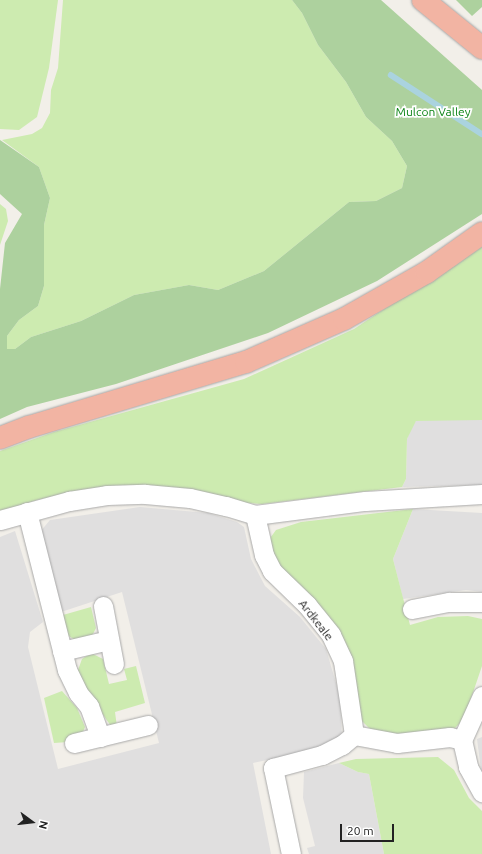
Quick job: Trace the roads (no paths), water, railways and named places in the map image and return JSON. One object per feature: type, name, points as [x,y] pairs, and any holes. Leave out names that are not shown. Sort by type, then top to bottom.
[{"type":"highway","points":[[423,0],[482,48]]},
{"type":"highway","points":[[0,438],[29,427],[246,362],[344,319],[427,272],[482,233]]},
{"type":"street","points":[[0,520],[27,512],[107,495],[145,494],[198,500],[255,515],[365,501],[482,494]]},
{"type":"street","points":[[27,512],[67,670],[78,693],[89,706],[100,737]]},
{"type":"street","name":"Ardkeale","points":[[255,515],[264,555],[272,571],[307,605],[331,635],[343,661],[354,735]]},
{"type":"street","points":[[412,609],[449,602],[482,602]]},
{"type":"street","points":[[103,606],[114,664]]},
{"type":"street","points":[[62,651],[109,640]]},
{"type":"street","points":[[482,696],[462,740],[468,766],[482,792]]},
{"type":"street","points":[[74,743],[148,725]]},
{"type":"street","points":[[291,854],[273,768],[322,755],[342,745],[354,735],[396,743],[450,737],[462,740]]},
{"type":"waterway","points":[[391,75],[482,134]]},
{"type":"park label","name":"Mulcon Valley","points":[[433,112]]}]
